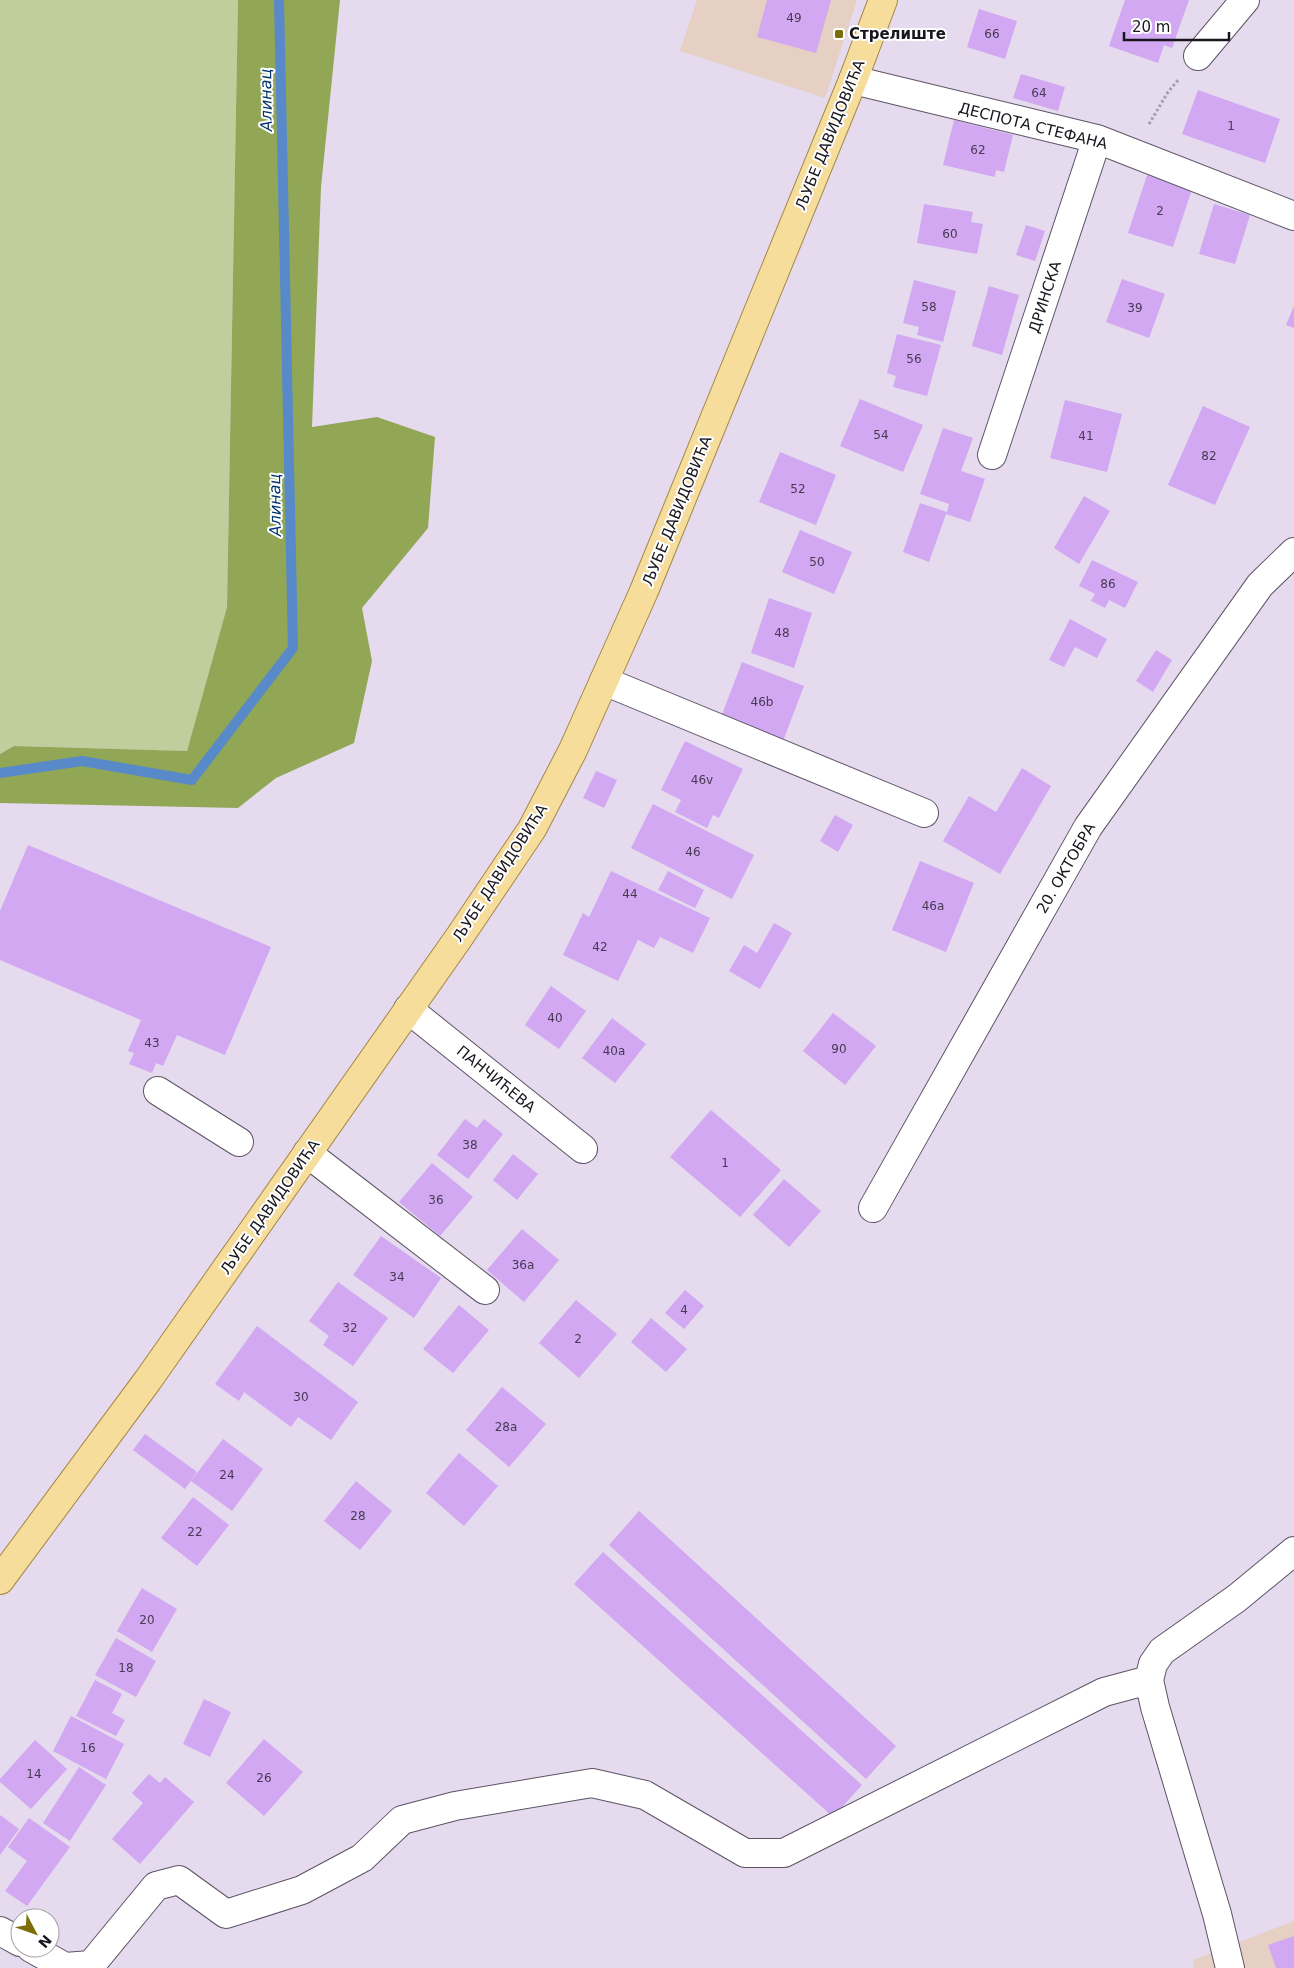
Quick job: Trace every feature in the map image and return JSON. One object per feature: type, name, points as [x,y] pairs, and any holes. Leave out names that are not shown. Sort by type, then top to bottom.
[{"type":"main road","name":"ЉУБЕ ДАВИДОВИЋА","points":[[0,1580],[148,1380],[532,829],[573,750],[644,592],[853,80],[883,0]]},
{"type":"street","points":[[1198,56],[1244,0]]},
{"type":"street","name":"ДЕСПОТА СТЕФАНА","points":[[853,80],[1097,139],[1294,216]]},
{"type":"street","name":"ДРИНСКА","points":[[992,455],[1097,139]]},
{"type":"street","name":"20. ОКТОБРА","points":[[873,1208],[1088,827],[1260,585],[1294,552]]},
{"type":"street","points":[[604,681],[924,813]]},
{"type":"street","name":"ПАНЧИЋЕВА","points":[[408,1009],[584,1149]]},
{"type":"street","points":[[158,1091],[239,1142]]},
{"type":"street","points":[[307,1154],[485,1290]]},
{"type":"street","points":[[1230,1968],[1217,1914],[1155,1707],[1149,1680],[1153,1664],[1162,1651],[1236,1598],[1294,1551]]},
{"type":"street","points":[[49,1958],[65,1967],[91,1964],[156,1886],[179,1880],[226,1914],[302,1890],[362,1858],[402,1820],[455,1806],[592,1783],[645,1795],[745,1853],[784,1853],[1104,1692],[1149,1680]]},
{"type":"path","points":[[1127,151],[1143,134],[1168,92],[1198,56]]},
{"type":"shaded area","points":[[697,0],[857,0],[825,98],[680,51]]},
{"type":"shaded area","points":[[1294,1921],[1294,1968],[1194,1968],[1193,1960]]},
{"type":"green space","points":[[0,0],[238,0],[227,607],[187,751],[15,746],[0,754]]},
{"type":"green space","points":[[238,0],[340,0],[321,187],[312,427],[377,417],[435,437],[428,528],[362,608],[372,661],[354,743],[276,778],[238,808],[0,803],[0,754],[14,746],[187,751],[227,607]]},
{"type":"building","points":[[767,0],[831,0],[816,53],[757,37]]},
{"type":"building","points":[[1125,0],[1189,0],[1172,48],[1164,45],[1158,63],[1109,46]]},
{"type":"building","points":[[979,9],[1017,21],[1005,59],[967,47]]},
{"type":"building","points":[[1021,74],[1065,87],[1058,111],[1013,98]]},
{"type":"building","points":[[1198,90],[1280,119],[1265,163],[1182,134]]},
{"type":"building","points":[[954,120],[1013,135],[1004,172],[996,170],[995,177],[943,165]]},
{"type":"building","points":[[1147,175],[1192,189],[1173,247],[1128,233]]},
{"type":"building","points":[[924,204],[973,212],[971,222],[983,224],[977,254],[917,243]]},
{"type":"building","points":[[1214,204],[1250,215],[1235,264],[1199,254]]},
{"type":"building","points":[[1026,225],[1045,231],[1035,261],[1016,255]]},
{"type":"building","points":[[1122,279],[1165,294],[1149,338],[1106,322]]},
{"type":"building","points":[[914,280],[956,291],[943,342],[917,335],[919,327],[903,323]]},
{"type":"building","points":[[989,286],[1019,295],[1002,355],[972,346]]},
{"type":"building","points":[[1294,306],[1294,328],[1286,325]]},
{"type":"building","points":[[897,334],[941,345],[927,396],[893,387],[896,376],[887,373]]},
{"type":"building","points":[[860,399],[923,425],[903,472],[840,446]]},
{"type":"building","points":[[1065,400],[1122,414],[1107,472],[1050,458]]},
{"type":"building","points":[[1203,406],[1250,427],[1215,505],[1168,485]]},
{"type":"building","points":[[943,428],[973,438],[961,471],[985,479],[970,522],[946,514],[929,562],[903,552],[920,503],[947,512],[949,504],[920,494]]},
{"type":"building","points":[[780,452],[836,475],[816,525],[759,502]]},
{"type":"building","points":[[1084,496],[1110,511],[1079,564],[1054,548]]},
{"type":"building","points":[[800,530],[852,552],[834,594],[782,572]]},
{"type":"building","points":[[1092,560],[1138,582],[1125,608],[1109,600],[1105,608],[1091,601],[1095,594],[1079,586]]},
{"type":"building","points":[[769,598],[812,613],[794,668],[751,653]]},
{"type":"building","points":[[1070,619],[1107,639],[1097,658],[1075,647],[1064,667],[1049,660]]},
{"type":"building","points":[[1156,650],[1172,660],[1153,692],[1136,681]]},
{"type":"building","points":[[742,662],[804,686],[783,741],[721,717]]},
{"type":"building","points":[[685,741],[743,769],[719,818],[713,815],[707,828],[675,812],[681,800],[661,790]]},
{"type":"building","points":[[1022,768],[1051,786],[1000,874],[943,841],[969,796],[996,812]]},
{"type":"building","points":[[596,771],[617,780],[604,808],[583,798]]},
{"type":"building","points":[[653,804],[754,855],[732,899],[631,848]]},
{"type":"building","points":[[835,815],[853,825],[838,852],[820,841]]},
{"type":"building","points":[[28,845],[271,947],[225,1055],[177,1035],[163,1066],[156,1063],[152,1073],[129,1064],[134,1053],[128,1051],[141,1020],[0,960],[0,911]]},
{"type":"building","points":[[920,861],[974,883],[946,952],[892,930]]},
{"type":"building","points":[[611,871],[710,918],[693,953],[660,937],[654,948],[638,940],[618,981],[563,955],[583,913],[589,917]]},
{"type":"building","points":[[668,871],[704,890],[695,908],[658,890]]},
{"type":"building","points":[[774,923],[792,933],[760,989],[729,971],[744,945],[757,953]]},
{"type":"building","points":[[551,986],[586,1011],[559,1049],[525,1025]]},
{"type":"building","points":[[833,1013],[876,1046],[845,1085],[803,1051]]},
{"type":"building","points":[[612,1018],[646,1044],[615,1083],[582,1058]]},
{"type":"building","points":[[711,1110],[781,1170],[740,1217],[670,1157]]},
{"type":"building","points":[[465,1119],[477,1128],[484,1119],[503,1134],[468,1179],[437,1155]]},
{"type":"building","points":[[513,1154],[538,1174],[517,1200],[493,1180]]},
{"type":"building","points":[[432,1163],[473,1197],[440,1236],[399,1202]]},
{"type":"building","points":[[784,1179],[821,1211],[789,1247],[753,1215]]},
{"type":"building","points":[[522,1229],[559,1260],[524,1302],[487,1270]]},
{"type":"building","points":[[381,1236],[441,1278],[414,1318],[353,1275]]},
{"type":"building","points":[[338,1282],[388,1318],[353,1366],[323,1345],[329,1336],[309,1321]]},
{"type":"building","points":[[685,1290],[704,1306],[684,1329],[665,1313]]},
{"type":"building","points":[[576,1300],[617,1334],[579,1378],[539,1343]]},
{"type":"building","points":[[459,1305],[489,1330],[453,1373],[423,1349]]},
{"type":"building","points":[[651,1318],[687,1349],[666,1372],[631,1342]]},
{"type":"building","points":[[257,1326],[358,1402],[331,1440],[298,1417],[291,1427],[244,1392],[239,1401],[215,1384]]},
{"type":"building","points":[[502,1387],[546,1424],[509,1467],[466,1430]]},
{"type":"building","points":[[145,1434],[197,1472],[185,1489],[133,1450]]},
{"type":"building","points":[[223,1439],[263,1469],[232,1511],[191,1481]]},
{"type":"building","points":[[459,1453],[498,1486],[464,1526],[426,1493]]},
{"type":"building","points":[[356,1481],[392,1511],[360,1550],[324,1521]]},
{"type":"building","points":[[193,1497],[229,1525],[197,1566],[161,1538]]},
{"type":"building","points":[[639,1511],[896,1746],[866,1779],[609,1545]]},
{"type":"building","points":[[603,1552],[862,1785],[833,1817],[574,1584]]},
{"type":"building","points":[[142,1588],[177,1609],[152,1652],[117,1631]]},
{"type":"building","points":[[116,1638],[156,1661],[136,1697],[95,1675]]},
{"type":"building","points":[[95,1680],[122,1694],[112,1713],[125,1720],[116,1736],[76,1716]]},
{"type":"building","points":[[204,1699],[231,1712],[210,1757],[183,1744]]},
{"type":"building","points":[[71,1716],[124,1744],[106,1779],[53,1751]]},
{"type":"building","points":[[264,1739],[303,1772],[264,1816],[226,1783]]},
{"type":"building","points":[[35,1740],[67,1769],[31,1809],[0,1782],[0,1779]]},
{"type":"building","points":[[79,1767],[106,1785],[70,1841],[43,1823]]},
{"type":"building","points":[[149,1774],[160,1783],[165,1777],[194,1802],[140,1864],[112,1839],[143,1803],[132,1793]]},
{"type":"building","points":[[0,1815],[19,1829],[0,1855]]},
{"type":"building","points":[[29,1818],[70,1847],[27,1906],[5,1891],[27,1861],[8,1847]]},
{"type":"building","points":[[1294,1936],[1294,1968],[1276,1968],[1268,1945]]},
{"type":"waterway","name":"Алинац","points":[[0,773],[82,761],[192,780],[293,648],[279,0]]},
{"type":"place","name":"Стрелиште","points":[[839,34]]}]
